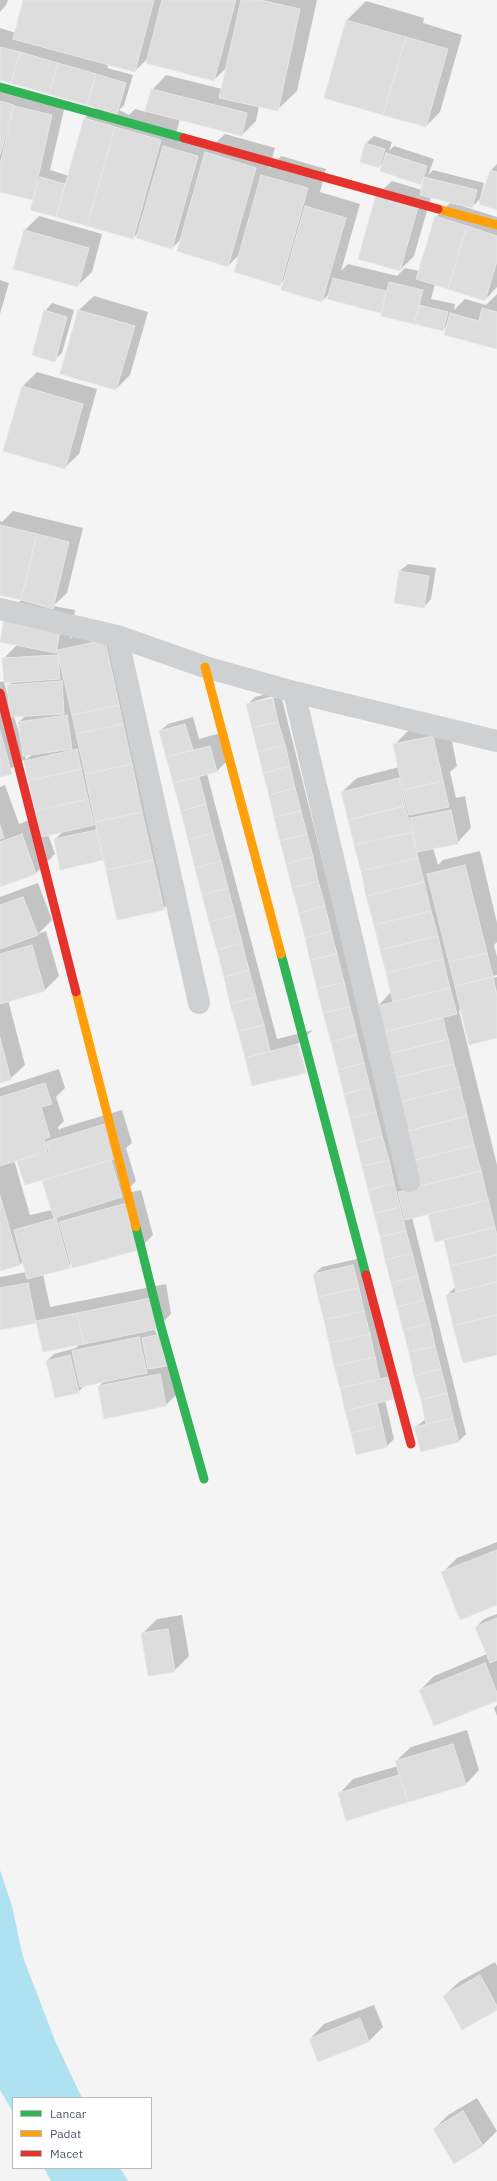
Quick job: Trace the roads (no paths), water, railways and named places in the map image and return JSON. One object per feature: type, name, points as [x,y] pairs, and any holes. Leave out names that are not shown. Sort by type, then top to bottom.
[{"type":"street","points":[[0,87],[497,225]]},
{"type":"street","points":[[0,609],[117,636],[205,667],[294,692],[497,741]]},
{"type":"street","points":[[117,636],[199,1002]]},
{"type":"street","points":[[205,667],[411,1444]]},
{"type":"street","points":[[294,692],[409,1181]]},
{"type":"street","points":[[0,693],[159,1319],[204,1479]]},
{"type":"water","points":[[0,1870],[12,1906],[23,1957],[56,2043],[82,2097],[12,2097],[12,2110],[0,2090]]},
{"type":"water","points":[[45,2169],[121,2169],[128,2181],[51,2181]]}]
